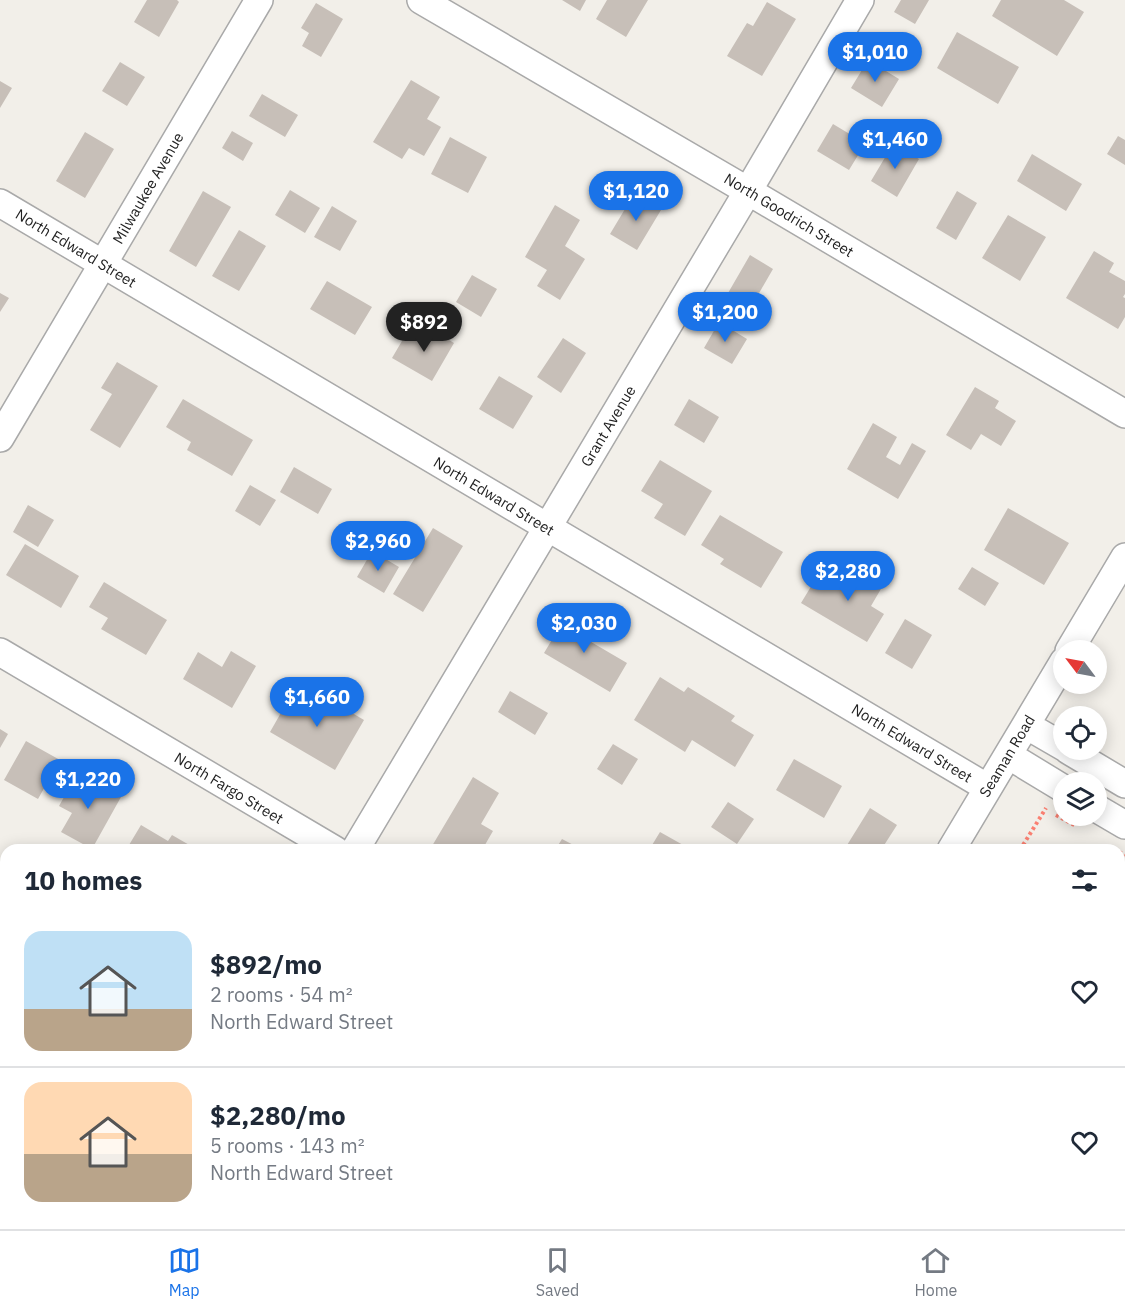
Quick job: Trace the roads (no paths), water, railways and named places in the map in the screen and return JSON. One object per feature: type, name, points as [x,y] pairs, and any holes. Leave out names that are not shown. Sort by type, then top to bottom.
[{"type":"street","name":"Milwaukee Avenue","points":[[0,438],[259,0]]},
{"type":"street","name":"North Goodrich Street","points":[[420,0],[1125,414]]},
{"type":"street","name":"Grant Avenue","points":[[359,844],[860,0]]},
{"type":"street","name":"North Edward Street","points":[[0,203],[988,788]]},
{"type":"street","points":[[1076,640],[1125,557]]},
{"type":"street","name":"North Fargo Street","points":[[0,652],[325,844]]},
{"type":"street","name":"Seaman Road","points":[[955,844],[1053,680]]},
{"type":"street","points":[[1026,725],[1053,741]]},
{"type":"street","points":[[1008,755],[1053,782]]},
{"type":"street","points":[[1085,760],[1125,784]]},
{"type":"street","points":[[1107,814],[1125,825]]}]
